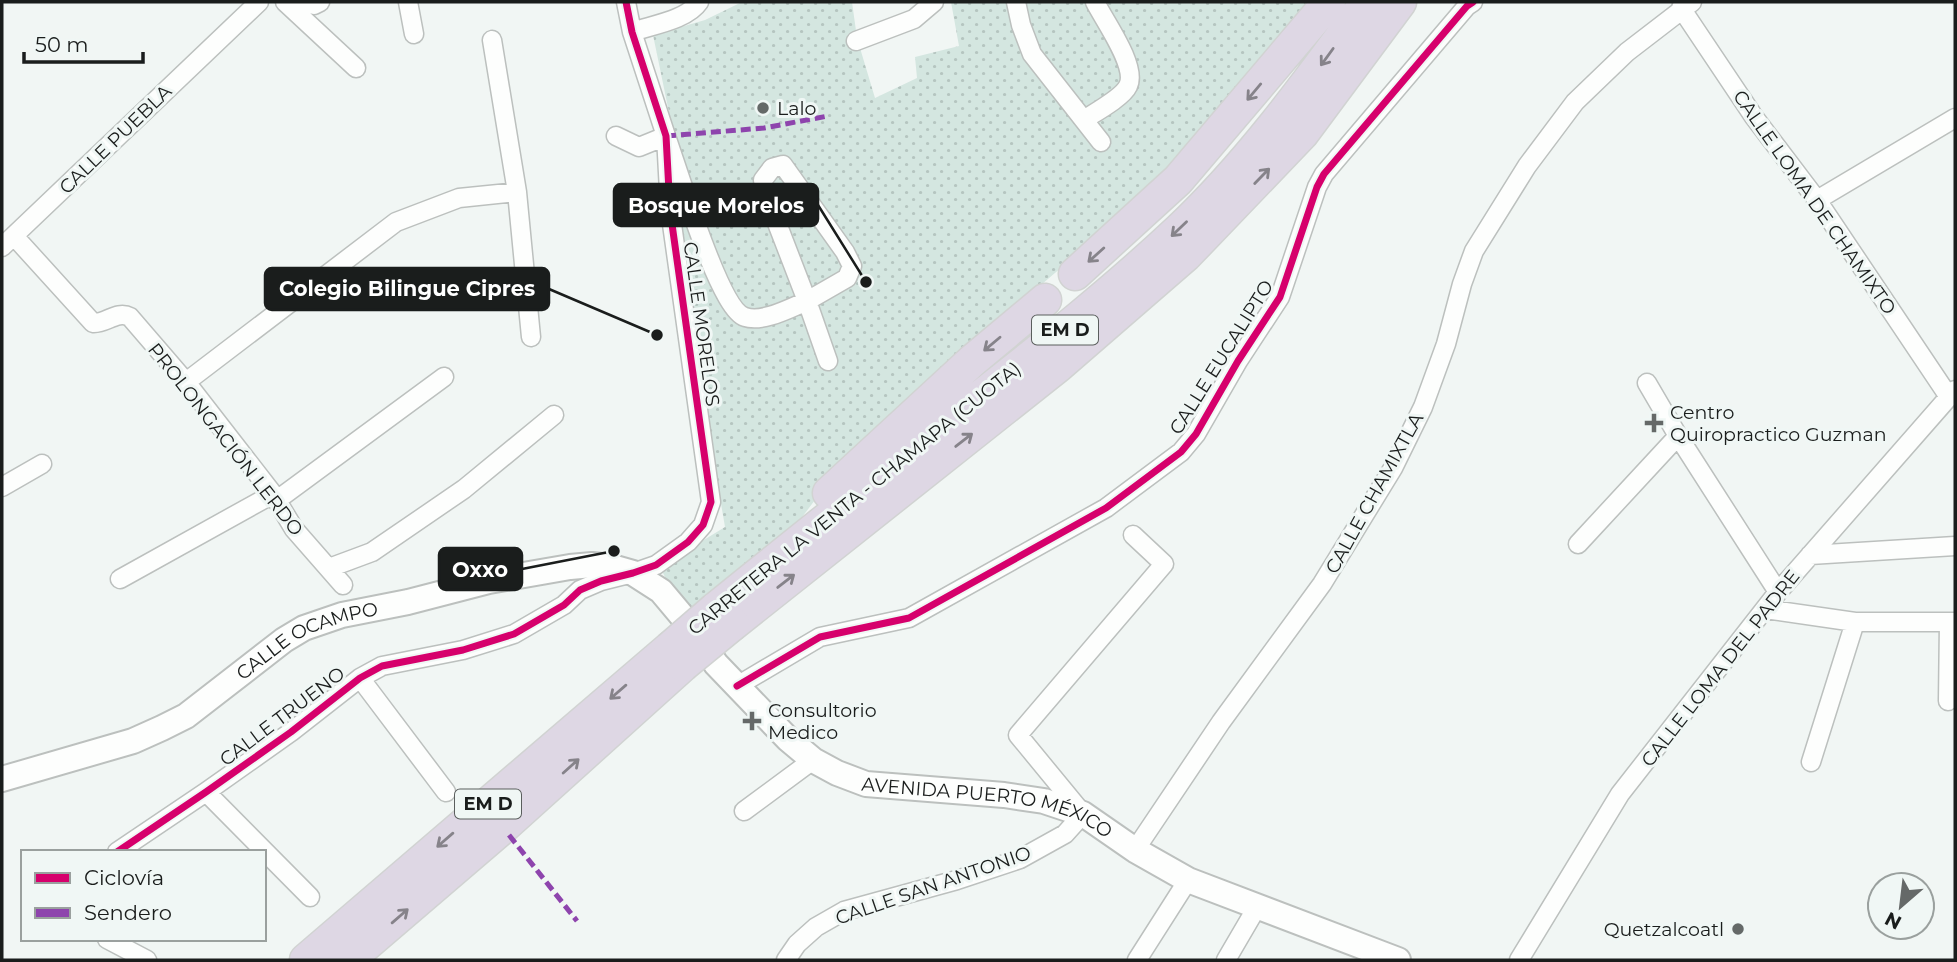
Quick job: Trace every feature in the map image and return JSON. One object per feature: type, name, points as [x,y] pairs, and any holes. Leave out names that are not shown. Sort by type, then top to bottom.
[{"type":"highway","points":[[1075,274],[1178,180],[1329,2]]},
{"type":"highway","name":"CARRETERA LA VENTA - CHAMAPA (CUOTA)","points":[[724,616],[769,565],[1071,324],[1179,230],[1264,137],[1313,77],[1367,2]]},
{"type":"highway","name":"CARRETERA LA VENTA - CHAMAPA (CUOTA)","points":[[306,960],[724,616],[1058,366],[1186,256],[1302,134],[1400,2]]},
{"type":"highway","points":[[769,565],[828,494],[972,361],[1045,300]]},
{"type":"highway","name":"CARRETERA LA VENTA - CHAMAPA (CUOTA)","points":[[348,960],[512,819],[676,657]]},
{"type":"main road","name":"CALLE OCAMPO","points":[[2,779],[133,741],[162,728],[196,709],[284,640],[304,628],[342,615],[408,602],[489,581],[570,567],[592,565],[633,573]]},
{"type":"main road","name":"AVENIDA PUERTO MÉXICO","points":[[633,573],[661,591],[687,622],[716,664],[788,739],[813,760],[837,774],[866,784],[1004,795],[1044,802],[1083,814],[1135,850],[1188,880],[1390,959]]},
{"type":"street","name":"CALLE PUEBLA","points":[[8,242],[258,2]]},
{"type":"street","points":[[285,2],[356,68]]},
{"type":"street","points":[[307,2],[314,5],[320,2]]},
{"type":"street","points":[[408,2],[414,34]]},
{"type":"street","name":"CALLE MORELOS","points":[[626,2],[632,32],[666,135],[670,211],[712,502],[703,525],[688,542],[656,565],[633,573]]},
{"type":"street","points":[[632,32],[684,14],[695,8],[699,2]]},
{"type":"street","points":[[856,41],[914,19],[934,2]]},
{"type":"street","points":[[1016,2],[1032,54],[1101,142]]},
{"type":"street","points":[[1085,119],[1117,97],[1128,86],[1130,76],[1121,49],[1095,2]]},
{"type":"street","name":"CALLE EUCALIPTO","points":[[737,686],[820,637],[909,618],[1106,508],[1181,452],[1196,434],[1238,361],[1280,297],[1317,187],[1324,174],[1473,2]]},
{"type":"street","name":"CALLE LOMA DE CHAMIXTO","points":[[1686,5],[1754,117],[1817,200],[1952,393]]},
{"type":"street","name":"CALLE CHAMIXTLA","points":[[1135,850],[1221,722],[1322,584],[1393,468],[1423,407],[1446,344],[1474,251],[1527,166],[1575,102],[1626,52],[1686,5]]},
{"type":"street","points":[[492,40],[517,192],[531,337]]},
{"type":"street","points":[[1817,200],[1955,118]]},
{"type":"street","points":[[616,136],[639,147],[666,135],[723,291],[738,314],[746,318],[758,319],[807,302],[847,278],[852,266],[845,252],[783,165],[772,168],[763,180],[765,192],[807,302],[828,361]]},
{"type":"street","points":[[186,382],[397,222],[459,198],[517,192]]},
{"type":"street","name":"PROLONGACIÓN LERDO","points":[[8,242],[93,323],[100,323],[118,315],[130,317],[186,382],[275,497],[294,529],[343,585]]},
{"type":"street","points":[[120,579],[275,497],[444,377]]},
{"type":"street","points":[[1647,383],[1778,592]]},
{"type":"street","name":"CALLE LOMA DEL PADRE","points":[[1519,960],[1620,794],[1778,592],[1952,393]]},
{"type":"street","points":[[329,568],[372,552],[464,489],[554,415]]},
{"type":"street","points":[[1578,544],[1678,436]]},
{"type":"street","points":[[2,487],[42,464]]},
{"type":"street","points":[[1083,814],[1018,735],[1164,564],[1133,535]]},
{"type":"street","points":[[1810,555],[1955,546]]},
{"type":"street","name":"CALLE TRUENO","points":[[120,850],[291,732],[360,678],[382,666],[463,650],[514,634],[564,605],[580,590],[601,581],[633,573]]},
{"type":"street","points":[[1765,609],[1855,621],[1952,622],[1948,701]]},
{"type":"street","points":[[1811,762],[1855,621]]},
{"type":"street","points":[[360,678],[446,792]]},
{"type":"street","points":[[744,811],[813,760]]},
{"type":"street","points":[[206,792],[263,850]]},
{"type":"street","name":"CALLE SAN ANTONIO","points":[[786,960],[797,944],[816,927],[845,911],[957,880],[1020,859],[1065,834],[1083,814]]},
{"type":"street","points":[[266,853],[310,897]]},
{"type":"street","points":[[1137,960],[1188,880]]},
{"type":"street","points":[[1226,960],[1257,907]]},
{"type":"street","points":[[111,941],[147,960]]},
{"type":"shaded area","points":[[742,2],[852,2],[857,38],[875,98],[917,78],[915,57],[959,46],[951,2],[1311,2],[1187,152],[1117,220],[972,344],[818,496],[784,541],[695,614],[672,591],[663,573],[676,557],[725,527],[694,345],[671,122],[653,35],[705,20]]},
{"type":"marked path","points":[[666,136],[764,128],[828,116]]},
{"type":"marked path","points":[[509,835],[577,921]]},
{"type":"cycle path","points":[[120,850],[291,732],[360,678],[382,666],[463,650],[514,634],[564,605],[580,590],[656,565],[688,542],[703,525],[711,502],[670,210],[666,136],[632,32],[626,2]]},
{"type":"cycle path","points":[[737,686],[820,637],[909,618],[1106,508],[1181,452],[1196,434],[1238,361],[1280,297],[1317,187],[1324,174],[1473,2]]},
{"type":"place","name":"Lalo","points":[[763,108]]},
{"type":"place","name":"Bosque Morelos","points":[[866,282]]},
{"type":"place","name":"Colegio Bilingue Cipres","points":[[657,335]]},
{"type":"place","name":"Centro Quiropractico Guzman","points":[[1654,423]]},
{"type":"place","name":"Oxxo","points":[[614,551]]},
{"type":"place","name":"Consultorio Medico","points":[[752,721]]},
{"type":"place","name":"Quetzalcoatl","points":[[1738,929]]}]
